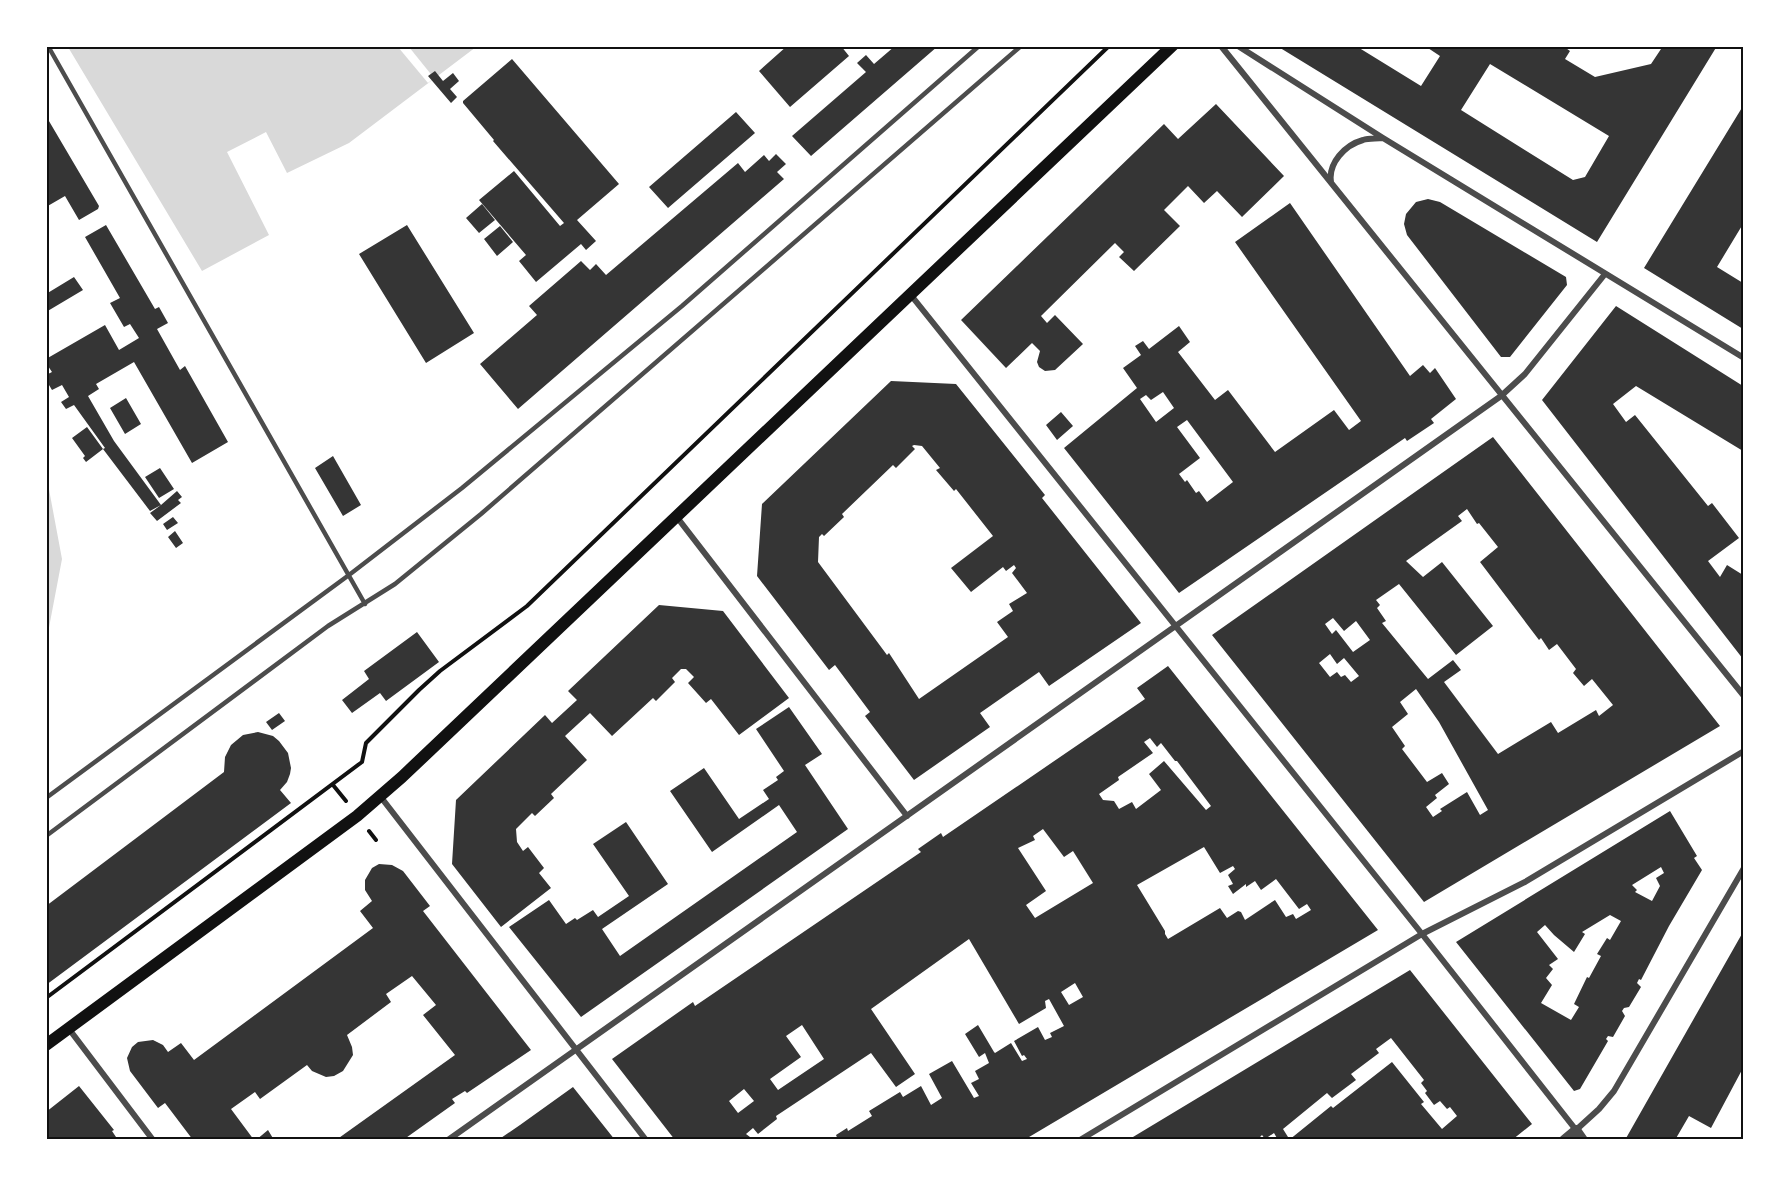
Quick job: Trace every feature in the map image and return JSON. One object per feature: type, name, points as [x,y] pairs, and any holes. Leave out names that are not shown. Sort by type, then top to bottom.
[{"type":"main road","points":[[46,1045],[348,823],[381,796],[1172,46]]},
{"type":"street","points":[[1221,46],[1743,696]]},
{"type":"street","points":[[1238,46],[1383,138],[1743,358]]},
{"type":"street","points":[[1332,183],[1330,173],[1334,162],[1346,150],[1363,140],[1383,138]]},
{"type":"street","points":[[448,1140],[1502,396],[1525,374],[1605,274]]},
{"type":"street","points":[[910,294],[1422,934],[1579,1135]]},
{"type":"street","points":[[676,516],[907,816]]},
{"type":"street","points":[[1080,1140],[1422,934],[1525,882],[1743,751]]},
{"type":"street","points":[[381,796],[646,1140]]},
{"type":"street","points":[[1564,1140],[1579,1135],[1614,1091],[1743,868]]},
{"type":"street","points":[[69,1029],[153,1140]]},
{"type":"lane","points":[[48,46],[365,604]]},
{"type":"lane","points":[[46,798],[349,575],[462,488],[682,306],[979,46]]},
{"type":"lane","points":[[46,836],[328,626],[395,584],[481,514],[1021,46]]},
{"type":"path","points":[[46,998],[362,762],[366,743],[419,690],[440,671],[509,621],[535,598],[1109,46]]},
{"type":"shaded area","points":[[68,47],[476,47],[349,143],[287,173],[266,132],[227,152],[269,235],[202,271]]},
{"type":"shaded area","points":[[48,484],[62,559],[47,638],[46,485]]},
{"type":"pier","points":[[398,47],[409,47],[434,78],[428,83]]},
{"type":"building","points":[[787,46],[841,46],[849,56],[790,107],[759,71]]},
{"type":"building","points":[[895,46],[938,46],[811,156],[792,136],[866,72],[857,63],[866,55],[874,64]]},
{"type":"building","points":[[1277,46],[1356,46],[1421,86],[1440,56],[1425,46],[1563,46],[1570,51],[1565,59],[1595,77],[1651,64],[1663,46],[1717,46],[1597,242]],"holes":[[[1490,64],[1609,136],[1585,177],[1573,180],[1461,110]]]},
{"type":"building","points":[[512,59],[619,184],[577,220],[596,241],[586,250],[581,244],[536,282],[519,261],[526,255],[479,200],[514,171],[560,226],[564,223],[463,103]]},
{"type":"building","points":[[435,71],[443,81],[453,73],[459,81],[450,89],[457,97],[451,103],[428,76]]},
{"type":"building","points":[[1216,104],[1284,176],[1242,217],[1217,191],[1204,203],[1188,186],[1164,210],[1180,226],[1134,271],[1119,257],[1124,252],[1115,243],[1041,316],[1047,323],[1055,315],[1083,344],[1055,370],[1045,371],[1039,367],[1037,362],[1040,351],[1032,343],[1006,368],[961,320],[1164,124],[1178,139]]},
{"type":"building","points":[[1743,106],[1743,224],[1717,267],[1743,283],[1743,329],[1644,268]]},
{"type":"building","points":[[736,112],[755,133],[668,208],[649,187]]},
{"type":"building","points":[[46,116],[99,206],[98,209],[79,220],[65,196],[46,207]]},
{"type":"building","points":[[776,154],[786,164],[777,172],[784,179],[518,409],[480,364],[537,315],[529,306],[581,261],[590,270],[596,264],[606,275],[738,163],[745,172],[764,155],[769,161]]},
{"type":"building","points":[[1428,199],[1440,202],[1566,277],[1567,285],[1510,357],[1501,357],[1407,235],[1404,224],[1406,214],[1416,202]]},
{"type":"building","points":[[1290,203],[1410,376],[1423,365],[1430,373],[1435,368],[1456,399],[1431,419],[1434,423],[1407,441],[1405,438],[1179,593],[1064,448],[1137,388],[1123,368],[1141,355],[1135,346],[1143,341],[1149,349],[1179,326],[1190,342],[1178,352],[1215,400],[1228,390],[1275,452],[1334,410],[1349,430],[1361,421],[1235,242]],"holes":[[[1163,392],[1174,408],[1156,422],[1140,399],[1146,395],[1151,400]],[[1187,420],[1233,482],[1207,502],[1199,491],[1196,493],[1187,480],[1185,482],[1179,474],[1200,458],[1177,427]]]},
{"type":"building","points":[[482,204],[495,220],[479,233],[466,218]]},
{"type":"building","points":[[106,225],[155,309],[159,307],[168,323],[157,329],[180,370],[185,366],[228,442],[192,463],[134,362],[96,384],[99,389],[88,396],[114,441],[161,505],[150,511],[103,449],[105,448],[74,405],[66,409],[61,402],[69,397],[62,385],[52,390],[46,380],[46,375],[52,372],[46,359],[105,325],[119,350],[139,338],[130,324],[124,327],[110,303],[120,298],[85,237]]},
{"type":"building","points":[[407,225],[474,333],[426,363],[359,254]]},
{"type":"building","points":[[500,226],[513,242],[497,256],[484,239]]},
{"type":"building","points":[[74,277],[83,290],[46,312],[46,294]]},
{"type":"building","points":[[1616,306],[1743,386],[1743,451],[1636,386],[1613,404],[1626,422],[1635,415],[1708,506],[1712,503],[1739,538],[1708,561],[1720,577],[1727,565],[1743,575],[1743,659],[1542,400]]},
{"type":"building","points":[[891,381],[956,384],[1045,495],[1042,498],[1141,623],[1049,686],[1039,672],[980,713],[990,727],[914,780],[865,716],[870,712],[835,665],[829,670],[757,576],[762,504]],"holes":[[[912,446],[922,446],[940,468],[936,470],[954,491],[956,489],[993,536],[951,568],[971,592],[1003,567],[1006,571],[1014,565],[1016,568],[1012,573],[1027,593],[1009,604],[1013,611],[997,622],[1008,637],[919,699],[889,653],[887,655],[818,562],[819,537],[822,534],[824,536],[844,517],[842,514],[893,465],[896,468],[915,449]]]},
{"type":"building","points":[[126,398],[141,424],[125,434],[110,408]]},
{"type":"building","points":[[1061,412],[1073,426],[1057,440],[1046,425]]},
{"type":"building","points":[[87,427],[103,449],[86,462],[83,458],[85,456],[72,438]]},
{"type":"building","points":[[1493,437],[1720,726],[1424,902],[1212,635]],"holes":[[[1467,509],[1498,547],[1480,562],[1539,640],[1541,638],[1549,650],[1557,644],[1576,669],[1573,673],[1584,686],[1592,679],[1613,705],[1599,716],[1596,710],[1558,733],[1551,722],[1498,754],[1444,682],[1461,670],[1453,660],[1428,679],[1382,623],[1386,621],[1377,608],[1380,605],[1376,600],[1399,584],[1456,655],[1493,626],[1442,562],[1423,577],[1406,561],[1462,521],[1458,516]],[[1333,618],[1344,631],[1356,621],[1370,640],[1353,652],[1336,630],[1332,634],[1325,624]],[[1330,654],[1337,664],[1344,658],[1359,676],[1351,682],[1345,675],[1341,677],[1337,672],[1330,677],[1319,663]],[[1416,689],[1439,722],[1488,810],[1480,815],[1467,792],[1440,809],[1442,811],[1433,817],[1426,807],[1437,798],[1435,795],[1449,784],[1442,773],[1427,782],[1402,749],[1405,746],[1392,727],[1408,714],[1400,702]]]},
{"type":"building","points":[[333,456],[361,505],[343,516],[315,468]]},
{"type":"building","points":[[160,468],[174,489],[159,498],[145,477]]},
{"type":"building","points":[[177,491],[182,497],[178,500],[181,503],[157,521],[150,513]]},
{"type":"building","points":[[173,517],[178,523],[167,530],[163,524]]},
{"type":"building","points":[[175,531],[183,543],[176,548],[168,537]]},
{"type":"building","points":[[659,605],[723,611],[789,698],[739,735],[711,699],[706,703],[688,683],[694,677],[686,669],[681,669],[672,678],[675,682],[656,701],[653,698],[612,736],[590,713],[565,736],[587,760],[551,794],[554,798],[535,816],[532,813],[516,829],[517,842],[523,851],[528,847],[544,868],[539,873],[551,888],[501,927],[452,864],[456,800],[545,715],[552,723],[577,700],[568,691]]},
{"type":"building","points":[[417,632],[439,662],[386,701],[380,693],[352,713],[342,700],[369,679],[364,671]]},
{"type":"building","points":[[1168,666],[1378,930],[1024,1140],[838,1140],[836,1135],[847,1128],[848,1131],[872,1116],[869,1111],[900,1092],[903,1097],[921,1086],[931,1105],[942,1098],[929,1074],[952,1061],[974,1098],[979,1096],[971,1083],[979,1079],[975,1071],[989,1063],[985,1053],[979,1057],[965,1034],[978,1025],[995,1053],[1011,1043],[1022,1061],[1027,1059],[1024,1055],[1022,1056],[1014,1041],[1038,1027],[1045,1040],[1052,1037],[1050,1033],[1064,1026],[1049,999],[1045,1001],[1046,1008],[1019,1024],[969,939],[871,1009],[915,1074],[896,1087],[871,1053],[776,1116],[777,1119],[758,1134],[753,1128],[746,1134],[754,1140],[675,1140],[612,1059],[693,1002],[695,1006],[921,852],[918,849],[941,833],[943,837],[1145,699],[1137,688]],"holes":[[[1150,738],[1157,747],[1161,743],[1211,806],[1206,810],[1164,761],[1149,774],[1161,790],[1136,809],[1132,802],[1119,809],[1114,801],[1103,800],[1099,794],[1119,780],[1118,777],[1153,753],[1144,742]],[[1043,829],[1064,857],[1073,851],[1093,883],[1035,918],[1026,905],[1046,891],[1018,848],[1035,840],[1033,836]],[[1204,847],[1220,873],[1233,866],[1235,869],[1228,875],[1233,884],[1228,886],[1233,894],[1246,884],[1246,887],[1255,881],[1261,890],[1276,879],[1299,909],[1307,904],[1311,910],[1296,919],[1293,914],[1286,917],[1275,900],[1245,920],[1238,911],[1227,918],[1220,908],[1168,939],[1137,885]],[[1075,983],[1083,997],[1069,1005],[1061,992]],[[802,1025],[824,1059],[778,1090],[770,1079],[801,1057],[786,1036]],[[744,1089],[754,1101],[738,1113],[729,1101]]]},
{"type":"building","points":[[789,707],[822,754],[805,765],[848,829],[581,1017],[509,927],[549,900],[566,924],[593,910],[598,917],[629,896],[593,844],[626,822],[668,884],[602,929],[620,956],[797,832],[779,805],[712,852],[670,791],[704,768],[739,819],[769,799],[763,790],[778,780],[776,777],[784,771],[756,729]]},
{"type":"building","points":[[279,713],[285,721],[272,730],[266,722]]},
{"type":"building","points":[[258,732],[273,736],[288,753],[290,774],[280,790],[291,803],[46,985],[46,906],[224,772],[225,757],[231,745],[243,735]]},
{"type":"building","points":[[1670,811],[1697,856],[1694,858],[1702,870],[1641,980],[1639,979],[1637,983],[1641,987],[1629,1007],[1622,1011],[1625,1016],[1613,1037],[1608,1036],[1606,1039],[1608,1041],[1580,1089],[1574,1091],[1456,942]],"holes":[[[1661,867],[1664,873],[1656,878],[1660,886],[1652,901],[1635,892],[1637,890],[1632,885]],[[1610,915],[1621,921],[1610,940],[1607,938],[1597,954],[1601,956],[1589,978],[1587,977],[1574,1004],[1579,1007],[1571,1020],[1541,1003],[1552,985],[1546,978],[1553,969],[1549,965],[1558,959],[1537,932],[1545,925],[1574,952],[1585,934],[1582,932]]]},
{"type":"building","points":[[379,864],[392,865],[403,871],[430,906],[423,911],[531,1050],[467,1093],[465,1091],[452,1099],[455,1103],[403,1140],[336,1140],[455,1055],[423,1015],[436,1005],[412,976],[386,994],[391,1002],[347,1035],[353,1055],[343,1071],[326,1077],[312,1071],[307,1065],[260,1099],[255,1092],[231,1109],[254,1140],[193,1140],[165,1103],[158,1108],[130,1071],[127,1058],[132,1047],[138,1042],[153,1040],[163,1045],[168,1052],[181,1043],[194,1060],[373,928],[360,911],[372,901],[365,890],[365,880],[372,868]]},
{"type":"building","points":[[1743,932],[1743,1068],[1711,1128],[1689,1116],[1675,1140],[1625,1140]]},
{"type":"building","points":[[1410,970],[1532,1124],[1512,1140],[1289,1140],[1392,1062],[1424,1102],[1421,1104],[1442,1129],[1457,1116],[1450,1107],[1447,1109],[1440,1101],[1434,1105],[1421,1083],[1424,1080],[1391,1038],[1376,1049],[1379,1053],[1351,1074],[1356,1080],[1332,1098],[1327,1093],[1283,1129],[1288,1137],[1284,1140],[1278,1140],[1274,1133],[1265,1139],[1262,1135],[1257,1140],[1128,1140]]},
{"type":"building","points":[[79,1086],[114,1130],[112,1131],[118,1140],[46,1140],[46,1112]]},
{"type":"building","points":[[573,1087],[615,1140],[498,1140],[520,1125]]},
{"type":"building","points":[[268,1130],[274,1140],[256,1140]]}]
